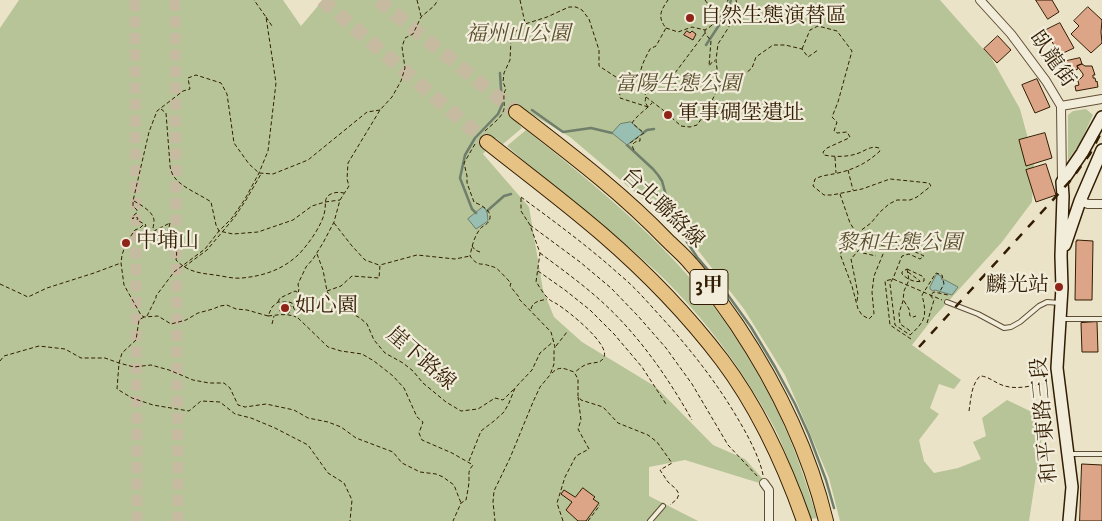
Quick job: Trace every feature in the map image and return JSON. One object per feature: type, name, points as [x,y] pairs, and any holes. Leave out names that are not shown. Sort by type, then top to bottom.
[{"type":"highway","name":"台北聯絡線","points":[[516,112],[628,201],[691,264],[721,301],[762,365],[786,409],[803,447],[818,490],[825,520]]},
{"type":"highway","name":"3甲","points":[[483,138],[603,234],[639,268],[692,324],[722,360],[742,389],[762,424],[780,458],[804,521]]},
{"type":"main road","points":[[1062,182],[1082,154],[1102,116]]},
{"type":"main road","name":"和平東路三段","points":[[1061,256],[1080,201],[1102,150]]},
{"type":"main road","name":"和平東路三段","points":[[1062,182],[1062,288],[1057,368],[1072,487],[1069,521]]},
{"type":"main road","points":[[1063,196],[1067,201],[1080,201]]},
{"type":"street","name":"臥龍街","points":[[980,0],[1011,34],[1046,81],[1061,106],[1062,182]]},
{"type":"street","points":[[1061,106],[1102,99]]},
{"type":"street","points":[[1080,201],[1088,204],[1102,204]]},
{"type":"street","points":[[764,483],[770,495],[769,521]]},
{"type":"lane","points":[[947,302],[978,314],[1004,328],[1011,327],[1020,322],[1039,306],[1048,302],[1060,303]]},
{"type":"lane","points":[[1060,319],[1102,319]]},
{"type":"lane","points":[[1068,454],[1102,454]]},
{"type":"lane","points":[[650,521],[663,506]]},
{"type":"path","points":[[254,0],[272,26]]},
{"type":"path","points":[[417,0],[421,17]]},
{"type":"path","points":[[268,316],[272,307],[280,298],[295,292],[299,294],[298,284],[306,267],[317,253],[334,222],[340,200],[349,186],[348,163],[380,110],[395,93],[401,81],[405,68],[402,47],[406,38],[413,34],[421,17],[438,0]]},
{"type":"path","points":[[520,0],[525,24]]},
{"type":"path","points":[[668,0],[661,10],[662,23],[666,28],[678,32],[692,27],[705,32],[711,41],[709,66],[716,60]]},
{"type":"path","points":[[704,0],[711,8],[713,26]]},
{"type":"path","points":[[640,76],[653,83],[675,73],[705,32],[721,16],[728,0]]},
{"type":"path","points":[[646,97],[681,126],[690,127],[697,125],[707,111],[719,86],[716,60],[718,44],[732,22],[738,8],[736,0]]},
{"type":"path","points":[[470,256],[472,246],[481,228],[490,218],[488,210],[481,204],[474,202],[467,183],[464,163],[501,116],[504,108],[503,93],[506,88],[503,82],[504,73],[510,60],[510,40],[515,32],[525,24],[568,7],[576,7],[582,10],[589,19],[598,50],[598,66],[619,79],[620,98],[648,107]]},
{"type":"path","points":[[147,317],[156,296],[174,272],[207,250],[234,218],[260,173],[268,151],[276,83],[266,17]]},
{"type":"path","points":[[802,49],[810,30],[818,26],[837,31],[852,52],[838,102],[832,116],[837,122],[834,131],[837,134],[847,132],[850,135],[849,138],[827,148],[823,152],[824,155],[855,155],[873,146],[879,148],[880,151],[870,161],[855,168],[836,174],[819,176],[815,179],[813,186],[824,195],[840,194],[890,180],[929,183],[931,186],[917,197],[910,200],[897,200],[889,204],[871,223],[852,237],[840,254],[857,304],[862,315],[869,319],[874,314],[872,292],[874,276],[888,242],[903,246],[924,256],[920,259],[909,254],[902,256],[890,284],[895,325],[910,335],[912,334]]},
{"type":"path","points":[[648,107],[645,102],[646,97],[640,76],[643,62],[650,49],[656,46],[666,28]]},
{"type":"path","points":[[719,86],[740,78],[752,68],[756,58],[773,45],[785,45],[802,49],[808,57],[818,50]]},
{"type":"path","points":[[144,317],[124,285],[122,255],[132,234],[143,225],[145,227],[146,225],[137,220],[138,218],[134,217],[133,219],[132,217],[137,213],[133,206],[149,132],[157,111],[183,91],[190,89],[188,78],[196,76],[221,83],[227,94],[234,143],[249,164],[260,173],[273,174],[308,160],[367,112],[380,110]]},
{"type":"path","points":[[630,143],[644,133],[632,123],[653,102]]},
{"type":"path","points":[[160,108],[166,113],[172,173],[175,179],[184,186],[211,202],[219,231],[233,234],[258,232],[293,220],[312,206],[340,200]]},
{"type":"path","points":[[634,150],[633,143],[640,141],[639,136]]},
{"type":"path","points":[[835,156],[836,174]]},
{"type":"path","points":[[848,170],[853,190]]},
{"type":"path","points":[[183,267],[205,249],[232,218],[260,173]]},
{"type":"path","points":[[134,200],[149,211],[154,218],[152,229],[154,231],[170,223],[167,235],[174,242],[177,253],[176,260],[183,267],[205,274],[241,278],[266,274],[290,262],[315,233],[325,209],[328,195],[337,192],[345,193]]},
{"type":"path","points":[[840,194],[847,217],[861,240],[886,246]]},
{"type":"path","points":[[574,372],[588,364],[600,362],[604,358],[605,352],[602,344],[580,322],[548,299],[536,282],[540,253],[530,225],[521,211],[521,197],[590,249],[622,276],[650,304],[684,343],[727,400],[762,468]]},
{"type":"path","points":[[334,222],[365,260],[380,265],[417,255],[455,259],[470,256]]},
{"type":"path","points":[[530,225],[611,288],[638,316],[666,348],[692,384],[728,446],[764,483]]},
{"type":"path","points":[[857,304],[858,294],[851,259],[863,245]]},
{"type":"path","points":[[472,246],[474,250],[480,252]]},
{"type":"path","points":[[317,253],[327,291],[340,286],[352,276],[379,278],[380,265]]},
{"type":"path","points":[[540,253],[579,282],[624,324],[653,358],[678,394],[692,420]]},
{"type":"path","points":[[863,253],[876,256]]},
{"type":"path","points":[[470,256],[476,263],[498,269],[511,283],[510,286],[519,296],[519,300],[551,332],[555,347],[554,364],[550,375]]},
{"type":"path","points":[[0,284],[28,297],[47,288],[122,263]]},
{"type":"path","points":[[907,270],[909,280],[904,291],[899,313],[900,324],[910,330],[912,334]]},
{"type":"path","points":[[907,270],[921,282]]},
{"type":"path","points":[[907,270],[922,276],[924,280],[921,282],[909,280],[902,272],[907,270]]},
{"type":"path","points":[[538,271],[590,310],[614,334],[642,367],[666,404]]},
{"type":"path","points":[[912,334],[923,322],[925,307],[922,295],[936,273],[942,275],[944,284],[938,293]]},
{"type":"path","points":[[911,339],[890,325],[885,281],[893,279],[947,302]]},
{"type":"path","name":"崖下路線","points":[[327,291],[332,302],[367,324],[374,340],[385,353],[403,363],[423,383],[446,402],[461,411],[478,409],[495,398],[503,400],[515,388]]},
{"type":"path","points":[[930,295],[934,292],[952,296]]},
{"type":"path","points":[[927,323],[934,300],[930,295]]},
{"type":"path","points":[[530,310],[534,302],[548,299]]},
{"type":"path","points":[[903,301],[909,309],[910,316],[916,316]]},
{"type":"path","points":[[278,302],[289,302],[292,304],[298,317],[328,347],[362,354],[393,376],[404,388],[417,417],[423,422],[419,433],[422,440],[473,465],[469,469],[466,500],[461,503],[453,521]]},
{"type":"path","points":[[298,317],[280,314],[268,316],[236,309],[227,305],[198,313],[186,320],[171,324],[158,316],[144,317],[139,320],[136,340],[122,354],[119,363],[117,389],[132,398],[153,405],[189,411],[201,401],[220,402],[235,414],[251,418],[275,428],[308,446],[328,473],[344,483],[352,500],[350,521]]},
{"type":"path","points":[[272,324],[274,315]]},
{"type":"path","points":[[555,347],[567,332]]},
{"type":"path","points":[[468,461],[481,431],[504,412],[515,388],[532,370],[540,353],[554,340]]},
{"type":"path","points":[[0,361],[4,356],[39,346],[65,348],[81,358],[105,358],[134,367],[151,365],[193,380],[224,383],[230,388],[238,405],[245,407],[266,404],[294,410],[308,418],[341,427],[356,438],[393,452],[402,463],[420,472],[443,477],[454,485],[461,503]]},
{"type":"path","points":[[495,521],[494,490],[510,458],[533,402],[540,387],[550,375],[557,369],[563,368],[574,372],[578,380],[581,420],[578,429],[589,449],[576,456],[565,477],[557,503],[562,521]]},
{"type":"path","points":[[969,411],[974,382],[980,376],[987,377],[1003,386],[1016,388],[1058,381]]},
{"type":"path","points":[[578,396],[581,400],[603,407],[618,423],[648,435],[658,442],[672,462],[660,470],[679,494],[677,499],[665,508],[663,506]]},
{"type":"path","points":[[588,521],[600,505]]},
{"type":"green space","points":[[19,0],[283,0],[301,26],[323,0],[940,0],[992,59],[1020,109],[1034,161],[1032,202],[1002,242],[934,317],[912,345],[961,380],[954,389],[939,384],[930,408],[939,414],[919,440],[924,461],[934,473],[958,468],[981,459],[973,442],[986,436],[982,418],[1007,400],[1030,411],[1042,436],[1029,521],[840,521],[829,478],[785,375],[744,309],[679,226],[643,199],[570,137],[520,107],[514,118],[522,128],[503,144],[496,138],[483,154],[529,207],[543,290],[554,317],[582,342],[656,387],[713,445],[745,459],[769,486],[685,460],[649,467],[649,496],[698,521],[0,521],[0,28]]},
{"type":"green space","points":[[1086,109],[1093,115],[1080,143],[1068,160],[1068,115],[1073,111]]},
{"type":"green space","points":[[526,130],[596,187],[641,227],[682,269],[714,307],[746,354],[774,404],[797,457],[817,518],[809,519],[798,483],[776,431],[762,406],[736,365],[707,326],[658,273],[507,146]]},
{"type":"water","points":[[631,122],[643,133],[627,145],[612,133],[620,124]]},
{"type":"water","points":[[483,207],[487,211],[488,221],[476,229],[468,219]]},
{"type":"water","points":[[937,274],[941,276],[942,280],[958,287],[952,295],[930,289]]},
{"type":"building","points":[[1036,0],[1052,0],[1059,12],[1048,19]]},
{"type":"building","points":[[1088,7],[1102,20],[1102,43],[1091,53],[1071,34],[1079,26],[1074,21]]},
{"type":"building","points":[[1060,23],[1074,48],[1059,55],[1046,30]]},
{"type":"building","points":[[687,31],[690,33],[692,31],[696,34],[693,40],[684,35]]},
{"type":"building","points":[[998,36],[1011,50],[997,63],[984,49]]},
{"type":"building","points":[[1080,58],[1082,64],[1077,66],[1078,69],[1072,73],[1073,77],[1066,83],[1058,63]]},
{"type":"building","points":[[1082,64],[1092,66],[1095,75],[1093,75],[1093,78],[1097,81],[1098,87],[1076,91],[1075,86],[1079,85],[1078,81],[1083,76],[1077,66]]},
{"type":"building","points":[[1037,79],[1050,107],[1035,113],[1022,85]]},
{"type":"building","points":[[1045,133],[1052,158],[1026,166],[1019,140]]},
{"type":"building","points":[[1046,164],[1056,195],[1036,202],[1026,170]]},
{"type":"building","points":[[1077,240],[1093,241],[1092,300],[1075,300]]},
{"type":"building","name":"如心園","points":[[282,304],[291,306],[289,313],[280,311]]},
{"type":"building","points":[[1097,322],[1098,352],[1082,352],[1081,323]]},
{"type":"building","points":[[1082,464],[1102,465],[1102,521],[1080,521]]},
{"type":"building","points":[[583,488],[595,497],[593,499],[599,503],[586,521],[578,521],[566,510],[572,502],[561,494],[564,490],[575,497]]},
{"type":"waterway","points":[[706,45],[727,13],[731,0]]},
{"type":"waterway","points":[[476,213],[472,209],[460,178],[465,155],[475,138],[498,114],[502,105],[500,73]]},
{"type":"waterway","points":[[532,110],[563,132],[591,128],[612,133]]},
{"type":"waterway","points":[[643,133],[654,129]]},
{"type":"waterway","points":[[627,145],[658,175],[662,181],[669,206],[681,233],[697,257],[720,284],[751,327],[775,367],[809,435],[826,480],[834,508]]},
{"type":"waterway","points":[[487,211],[504,196],[511,194]]},
{"type":"tunnel","points":[[135,0],[137,521]]},
{"type":"tunnel","points":[[175,0],[178,521]]},
{"type":"tunnel","points":[[322,0],[487,142]]},
{"type":"tunnel","points":[[378,0],[516,112]]},
{"type":"railway","points":[[919,347],[1071,180],[1090,154],[1102,131]]},
{"type":"place","name":"自然生態演替區","points":[[690,18]]},
{"type":"place","name":"軍事碉堡遺址","points":[[668,115]]},
{"type":"place","name":"中埔山","points":[[126,243]]},
{"type":"place","name":"麟光站","points":[[1059,287]]},
{"type":"place","name":"如心園","points":[[285,308]]},
{"type":"park label","name":"福州山公園","points":[[518,36]]},
{"type":"park label","name":"富陽生態公園","points":[[678,86]]},
{"type":"park label","name":"黎和生態公園","points":[[899,245]]}]
